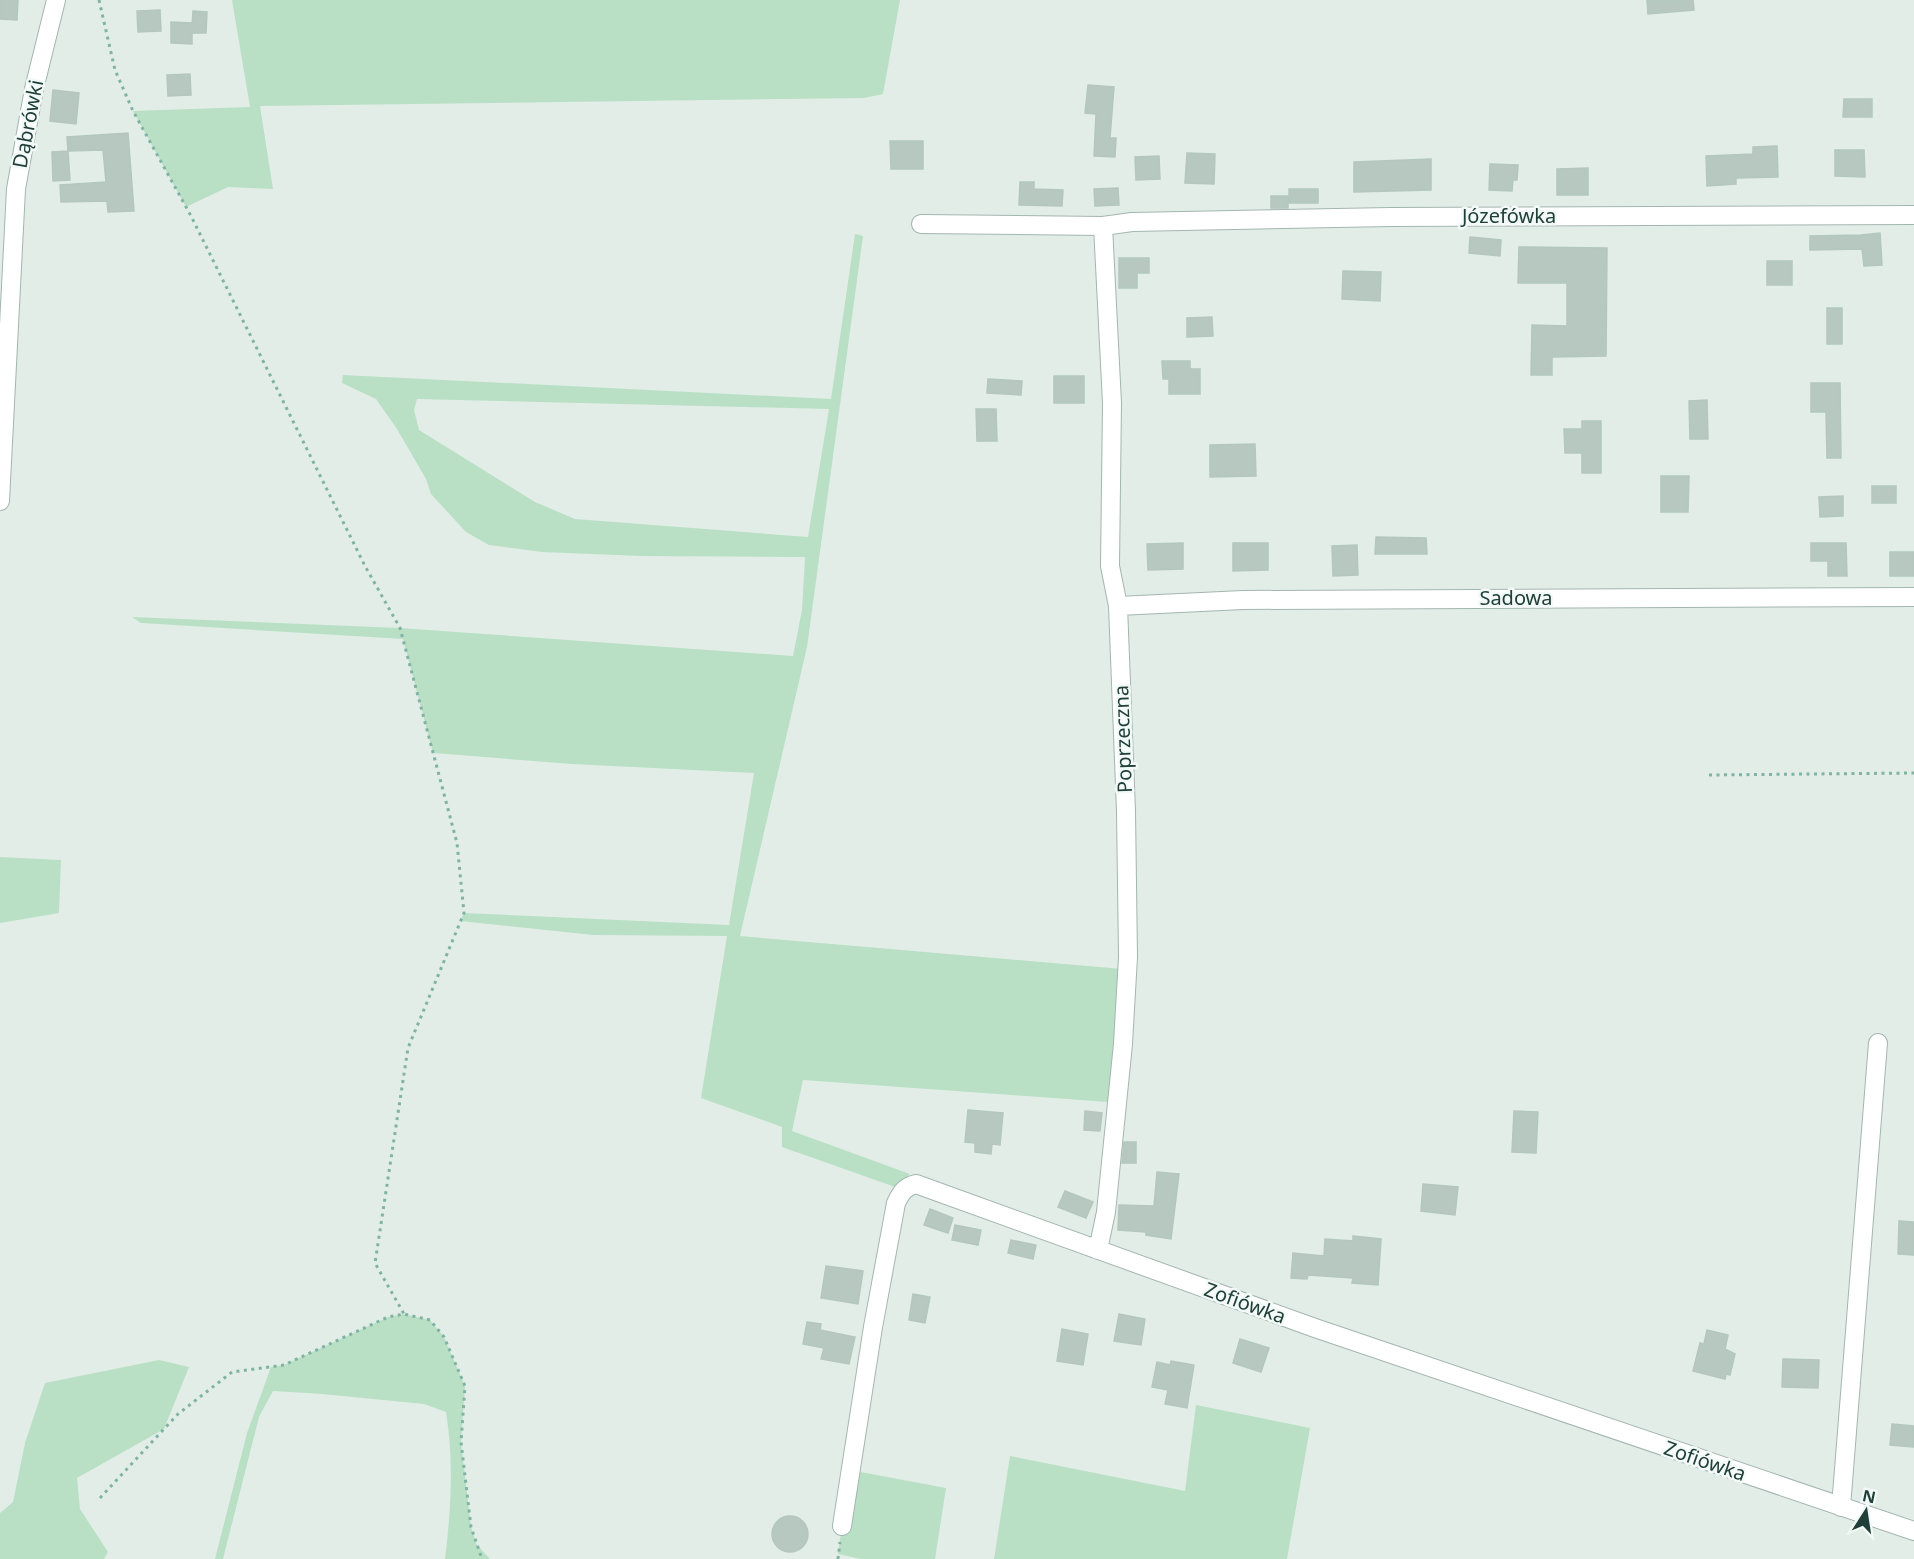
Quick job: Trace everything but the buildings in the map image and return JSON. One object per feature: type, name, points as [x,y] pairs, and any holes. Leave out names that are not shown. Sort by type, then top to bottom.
[{"type":"street","name":"Dąbrówki","points":[[0,501],[16,189],[34,89],[56,0]]},
{"type":"street","name":"Józefówka","points":[[921,224],[1104,226],[1132,222],[1390,217],[1914,215]]},
{"type":"street","name":"Poprzeczna","points":[[1098,1250],[1107,1201],[1123,1044],[1128,957],[1126,811],[1118,606],[1110,566],[1112,403],[1104,226]]},
{"type":"street","name":"Sadowa","points":[[1118,606],[1266,600],[1914,597]]},
{"type":"street","points":[[1841,1508],[1878,1043]]},
{"type":"street","name":"Zofiówka","points":[[842,1526],[873,1327],[896,1203],[902,1192],[916,1184],[1315,1328],[1914,1531]]},
{"type":"path","points":[[99,0],[115,70],[133,111],[191,216],[360,556],[400,628],[457,843],[464,913],[408,1048],[375,1263],[404,1314]]},
{"type":"path","points":[[1708,775],[1914,773]]},
{"type":"path","points":[[100,1498],[178,1414],[232,1372],[284,1365],[388,1317],[404,1314],[430,1320],[444,1337],[465,1386],[461,1442],[471,1527],[482,1559]]},
{"type":"green space","points":[[232,0],[900,0],[883,94],[864,98],[260,106],[273,189],[228,187],[186,207],[133,111],[250,107]]},
{"type":"green space","points":[[855,234],[863,236],[807,647],[740,936],[1122,969],[1108,1102],[803,1080],[792,1131],[910,1174],[898,1188],[782,1147],[782,1127],[701,1098],[727,936],[593,935],[460,921],[464,913],[729,925],[754,773],[572,764],[433,753],[403,639],[141,623],[132,617],[400,628],[793,656],[802,610],[805,557],[641,556],[542,552],[489,545],[466,532],[431,494],[426,479],[397,429],[376,399],[342,383],[343,375],[831,399]],"holes":[[[417,399],[829,409],[808,537],[575,519],[535,502],[419,430],[414,410]]]},
{"type":"green space","points":[[0,857],[61,860],[59,913],[0,923]]},
{"type":"green space","points":[[404,1314],[430,1320],[444,1337],[465,1386],[461,1442],[471,1527],[477,1545],[490,1559],[445,1559],[451,1486],[446,1412],[424,1404],[273,1391],[259,1417],[223,1559],[215,1559],[247,1433],[271,1367],[284,1365],[388,1317]]},
{"type":"green space","points":[[159,1360],[189,1367],[164,1429],[77,1478],[80,1509],[108,1552],[104,1559],[0,1559],[0,1513],[13,1502],[25,1443],[45,1383]]},
{"type":"green space","points":[[1196,1405],[1310,1428],[1287,1559],[994,1559],[1010,1456],[1185,1491]]},
{"type":"green space","points":[[850,1470],[946,1488],[935,1559],[861,1559],[838,1554]]}]
